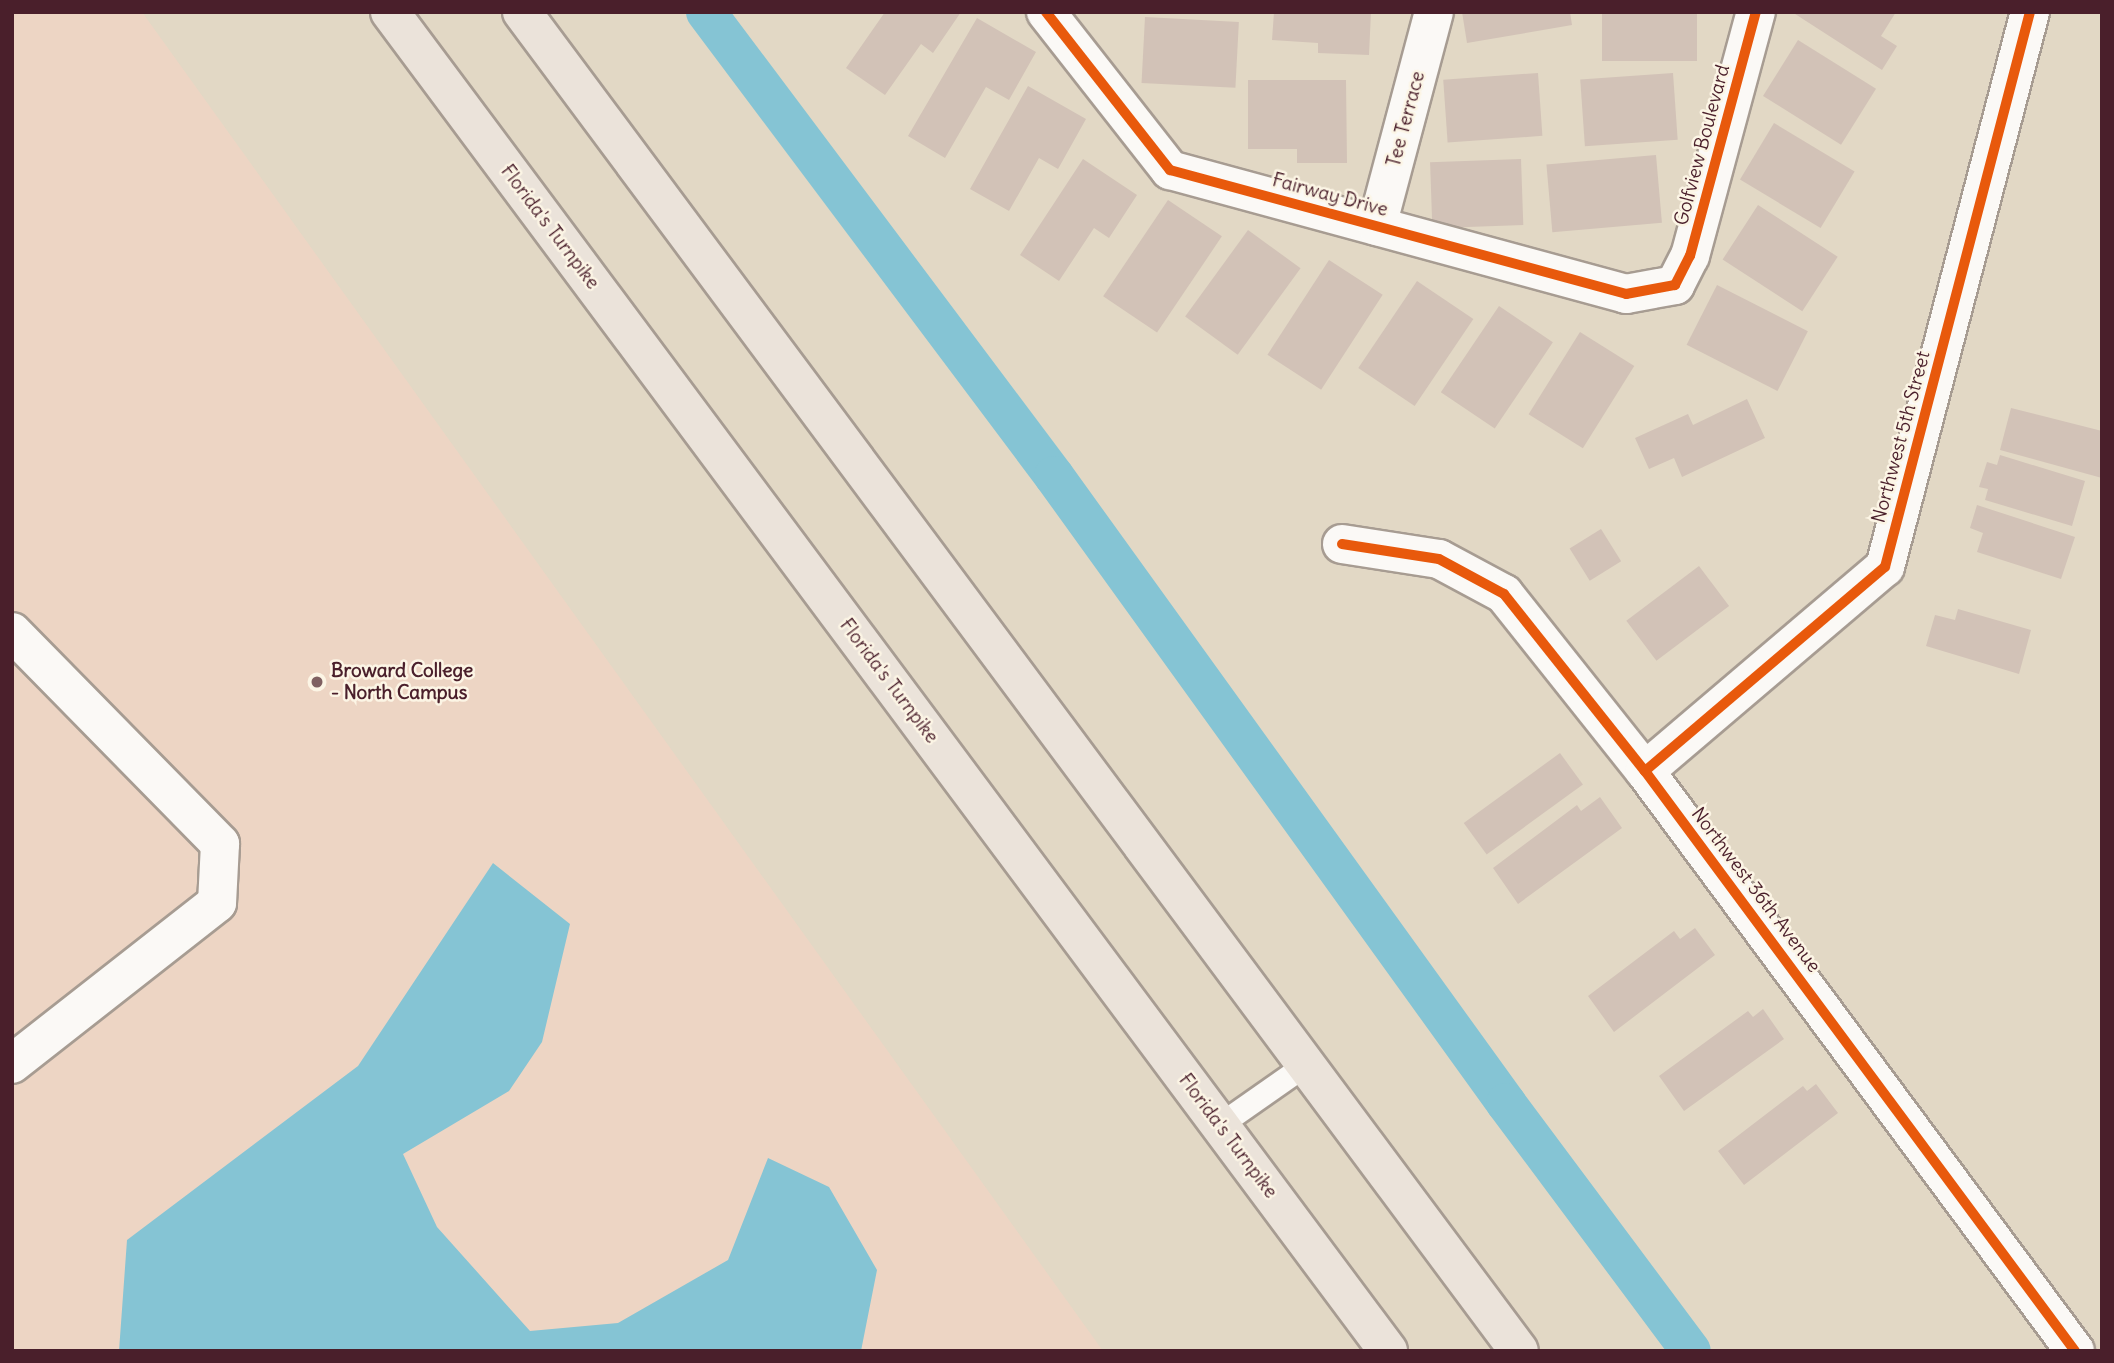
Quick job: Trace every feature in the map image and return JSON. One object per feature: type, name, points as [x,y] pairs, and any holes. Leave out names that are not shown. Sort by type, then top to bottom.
[{"type":"highway","name":"Florida's Turnpike","points":[[390,12],[1388,1351]]},
{"type":"highway","points":[[522,12],[1519,1351]]},
{"type":"street","name":"Fairway Drive","points":[[1046,12],[1170,170],[1626,294],[1675,285]]},
{"type":"street","points":[[1074,48],[1084,12]]},
{"type":"street","name":"Tee Terrace","points":[[1377,226],[1434,12]]},
{"type":"street","name":"Golfview Boulevard","points":[[1675,285],[1690,256],[1756,12]]},
{"type":"street","name":"Northwest 5th Street","points":[[1645,771],[1885,567],[2030,12]]},
{"type":"street","name":"Northwest 36th Avenue","points":[[1342,544],[1440,559],[1504,594],[1645,771],[2076,1351]]},
{"type":"street","points":[[12,632],[219,844],[217,903],[12,1064]]},
{"type":"lane","points":[[1219,1125],[1306,1064]]},
{"type":"shaded area","name":"Broward College - North Campus","points":[[12,12],[142,12],[1103,1351],[12,1351]]},
{"type":"water","points":[[493,863],[570,924],[542,1042],[509,1091],[403,1154],[437,1227],[530,1331],[618,1323],[728,1260],[768,1158],[829,1187],[877,1270],[861,1351],[119,1351],[127,1240],[358,1066]]},
{"type":"building","points":[[885,12],[961,12],[933,53],[921,44],[885,95],[846,68]]},
{"type":"building","points":[[1274,12],[1371,12],[1369,55],[1318,53],[1318,43],[1272,40]]},
{"type":"building","points":[[1462,12],[1570,12],[1572,25],[1467,43]]},
{"type":"building","points":[[1602,12],[1697,12],[1697,61],[1602,61]]},
{"type":"building","points":[[1792,12],[1896,12],[1881,36],[1897,46],[1882,70]]},
{"type":"building","points":[[1145,17],[1239,22],[1235,88],[1142,83]]},
{"type":"building","points":[[977,18],[1036,52],[1009,100],[986,87],[945,158],[908,136]]},
{"type":"building","points":[[1798,40],[1876,89],[1841,145],[1763,96]]},
{"type":"building","points":[[1538,73],[1542,136],[1448,142],[1443,80]]},
{"type":"building","points":[[1673,73],[1678,140],[1585,146],[1580,79]]},
{"type":"building","points":[[1248,80],[1346,80],[1347,163],[1297,163],[1297,149],[1248,149]]},
{"type":"building","points":[[1028,86],[1086,119],[1058,169],[1039,158],[1009,211],[970,189]]},
{"type":"building","points":[[1774,123],[1855,171],[1821,228],[1740,180]]},
{"type":"building","points":[[1656,155],[1662,223],[1552,232],[1546,165]]},
{"type":"building","points":[[1083,159],[1137,195],[1109,238],[1094,228],[1059,281],[1020,255]]},
{"type":"building","points":[[1521,159],[1523,225],[1432,228],[1430,162]]},
{"type":"building","points":[[1168,200],[1222,236],[1157,333],[1103,296]]},
{"type":"building","points":[[1758,205],[1838,257],[1802,311],[1723,260]]},
{"type":"building","points":[[1248,230],[1301,268],[1238,355],[1185,317]]},
{"type":"building","points":[[1329,260],[1383,295],[1321,390],[1267,355]]},
{"type":"building","points":[[1417,281],[1473,319],[1415,406],[1358,368]]},
{"type":"building","points":[[1717,285],[1808,331],[1777,391],[1687,345]]},
{"type":"building","points":[[1499,306],[1553,342],[1495,429],[1441,392]]},
{"type":"building","points":[[1580,332],[1634,366],[1583,448],[1529,414]]},
{"type":"building","points":[[1747,399],[1765,438],[1682,477],[1674,458],[1649,469],[1635,438],[1688,414],[1693,425]]},
{"type":"building","points":[[2011,408],[2102,431],[2102,478],[2000,450]]},
{"type":"building","points":[[2000,455],[2085,481],[2072,526],[1985,500],[1988,489],[1979,487],[1987,462],[1997,465]]},
{"type":"building","points":[[1977,505],[2075,537],[2061,579],[1977,552],[1983,533],[1970,528]]},
{"type":"building","points":[[1601,529],[1621,561],[1590,581],[1570,549]]},
{"type":"building","points":[[1699,566],[1729,606],[1656,661],[1626,621]]},
{"type":"building","points":[[1958,609],[2031,630],[2019,674],[1926,646],[1935,615],[1955,620]]},
{"type":"building","points":[[1560,753],[1583,785],[1487,854],[1464,823]]},
{"type":"building","points":[[1600,797],[1622,828],[1518,904],[1493,868],[1577,805],[1581,811]]},
{"type":"building","points":[[1695,928],[1715,955],[1614,1032],[1588,996],[1674,931],[1680,939]]},
{"type":"building","points":[[1763,1009],[1784,1039],[1684,1111],[1659,1076],[1748,1011],[1753,1017]]},
{"type":"building","points":[[1816,1084],[1838,1113],[1744,1185],[1718,1151],[1803,1086],[1807,1091]]},
{"type":"waterway","points":[[706,12],[1054,476],[1506,1103],[1691,1351]]},
{"type":"cycle path","points":[[1046,12],[1170,170],[1626,294],[1675,285],[1690,256],[1756,12]]},
{"type":"cycle path","points":[[1645,771],[1885,567],[2030,12]]},
{"type":"cycle path","points":[[1342,544],[1439,559],[1504,594],[1645,771],[2075,1351]]},
{"type":"place","name":"Broward College - North Campus","points":[[317,682]]}]
